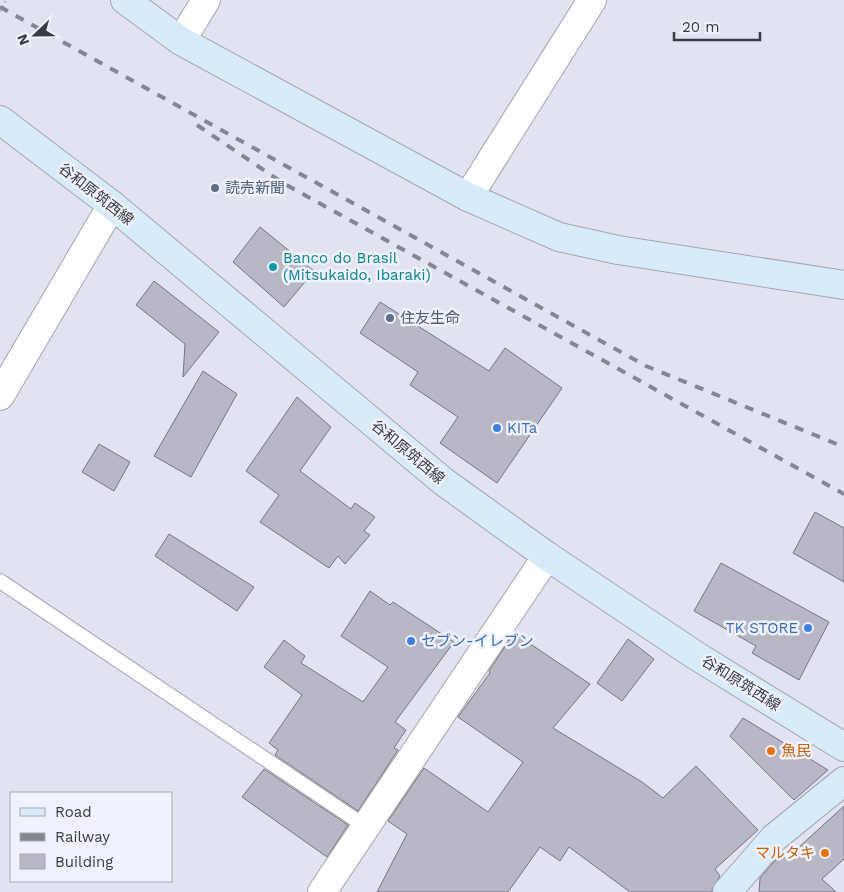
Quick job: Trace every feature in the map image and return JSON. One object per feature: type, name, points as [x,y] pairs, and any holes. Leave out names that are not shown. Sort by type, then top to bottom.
[{"type":"main road","points":[[125,0],[181,41],[468,196],[559,238],[618,250],[844,285]]},
{"type":"main road","name":"谷和原筑西線","points":[[0,120],[112,205],[444,482],[548,556],[695,655],[844,747]]},
{"type":"main road","points":[[727,892],[774,838],[844,781]]},
{"type":"street","points":[[181,41],[206,0]]},
{"type":"street","points":[[468,196],[592,0]]},
{"type":"street","points":[[0,396],[112,205]]},
{"type":"street","points":[[322,892],[548,556]]},
{"type":"lane","points":[[0,581],[365,826]]},
{"type":"path","points":[[0,11],[6,0]]},
{"type":"building","name":"Banco do Brasil (Mitsukaido, Ibaraki)","points":[[260,227],[314,271],[284,307],[233,262]]},
{"type":"building","points":[[154,281],[219,332],[183,377],[185,344],[136,305]]},
{"type":"building","points":[[380,302],[489,371],[505,348],[562,388],[497,483],[440,443],[458,417],[410,385],[418,372],[360,333]]},
{"type":"building","points":[[203,371],[237,394],[191,477],[154,456]]},
{"type":"building","points":[[297,397],[331,427],[300,471],[351,509],[355,503],[375,517],[364,531],[370,535],[345,564],[338,556],[329,568],[260,522],[279,495],[246,471]]},
{"type":"building","points":[[99,444],[130,462],[114,491],[82,472]]},
{"type":"building","points":[[815,512],[844,528],[844,582],[793,553]]},
{"type":"building","points":[[169,534],[254,587],[237,611],[155,556]]},
{"type":"building","points":[[721,563],[829,622],[799,680],[752,653],[756,646],[694,611]]},
{"type":"building","points":[[370,591],[390,605],[393,602],[454,642],[395,722],[406,730],[394,748],[398,750],[358,811],[275,755],[278,750],[269,743],[302,695],[264,667],[284,640],[305,656],[301,663],[363,702],[388,667],[341,636]]},
{"type":"building","points":[[514,633],[590,684],[553,728],[642,782],[663,798],[696,766],[758,830],[715,869],[720,876],[711,892],[630,892],[569,847],[560,861],[540,847],[508,892],[377,892],[407,834],[388,821],[424,768],[488,812],[523,762],[458,717],[490,673],[489,671]]},
{"type":"building","points":[[628,639],[654,659],[622,701],[597,683]]},
{"type":"building","name":"魚民","points":[[743,718],[828,770],[794,800],[730,736]]},
{"type":"building","points":[[264,769],[348,825],[327,857],[242,797]]},
{"type":"building","points":[[844,806],[844,859],[822,879],[836,892],[759,892],[760,878],[781,854],[786,859]]},
{"type":"railway","points":[[0,7],[646,366],[844,447]]},
{"type":"railway","points":[[197,125],[283,183],[844,494]]},
{"type":"place","name":"読売新聞","points":[[215,188]]},
{"type":"place","name":"Banco do Brasil (Mitsukaido, Ibaraki)","points":[[273,267]]},
{"type":"place","name":"住友生命","points":[[390,318]]},
{"type":"place","name":"KITa","points":[[497,428]]},
{"type":"place","name":"TK STORE","points":[[808,628]]},
{"type":"place","name":"セブン-イレブン","points":[[411,641]]},
{"type":"place","name":"魚民","points":[[771,751]]},
{"type":"place","name":"マルタキ","points":[[825,853]]}]
